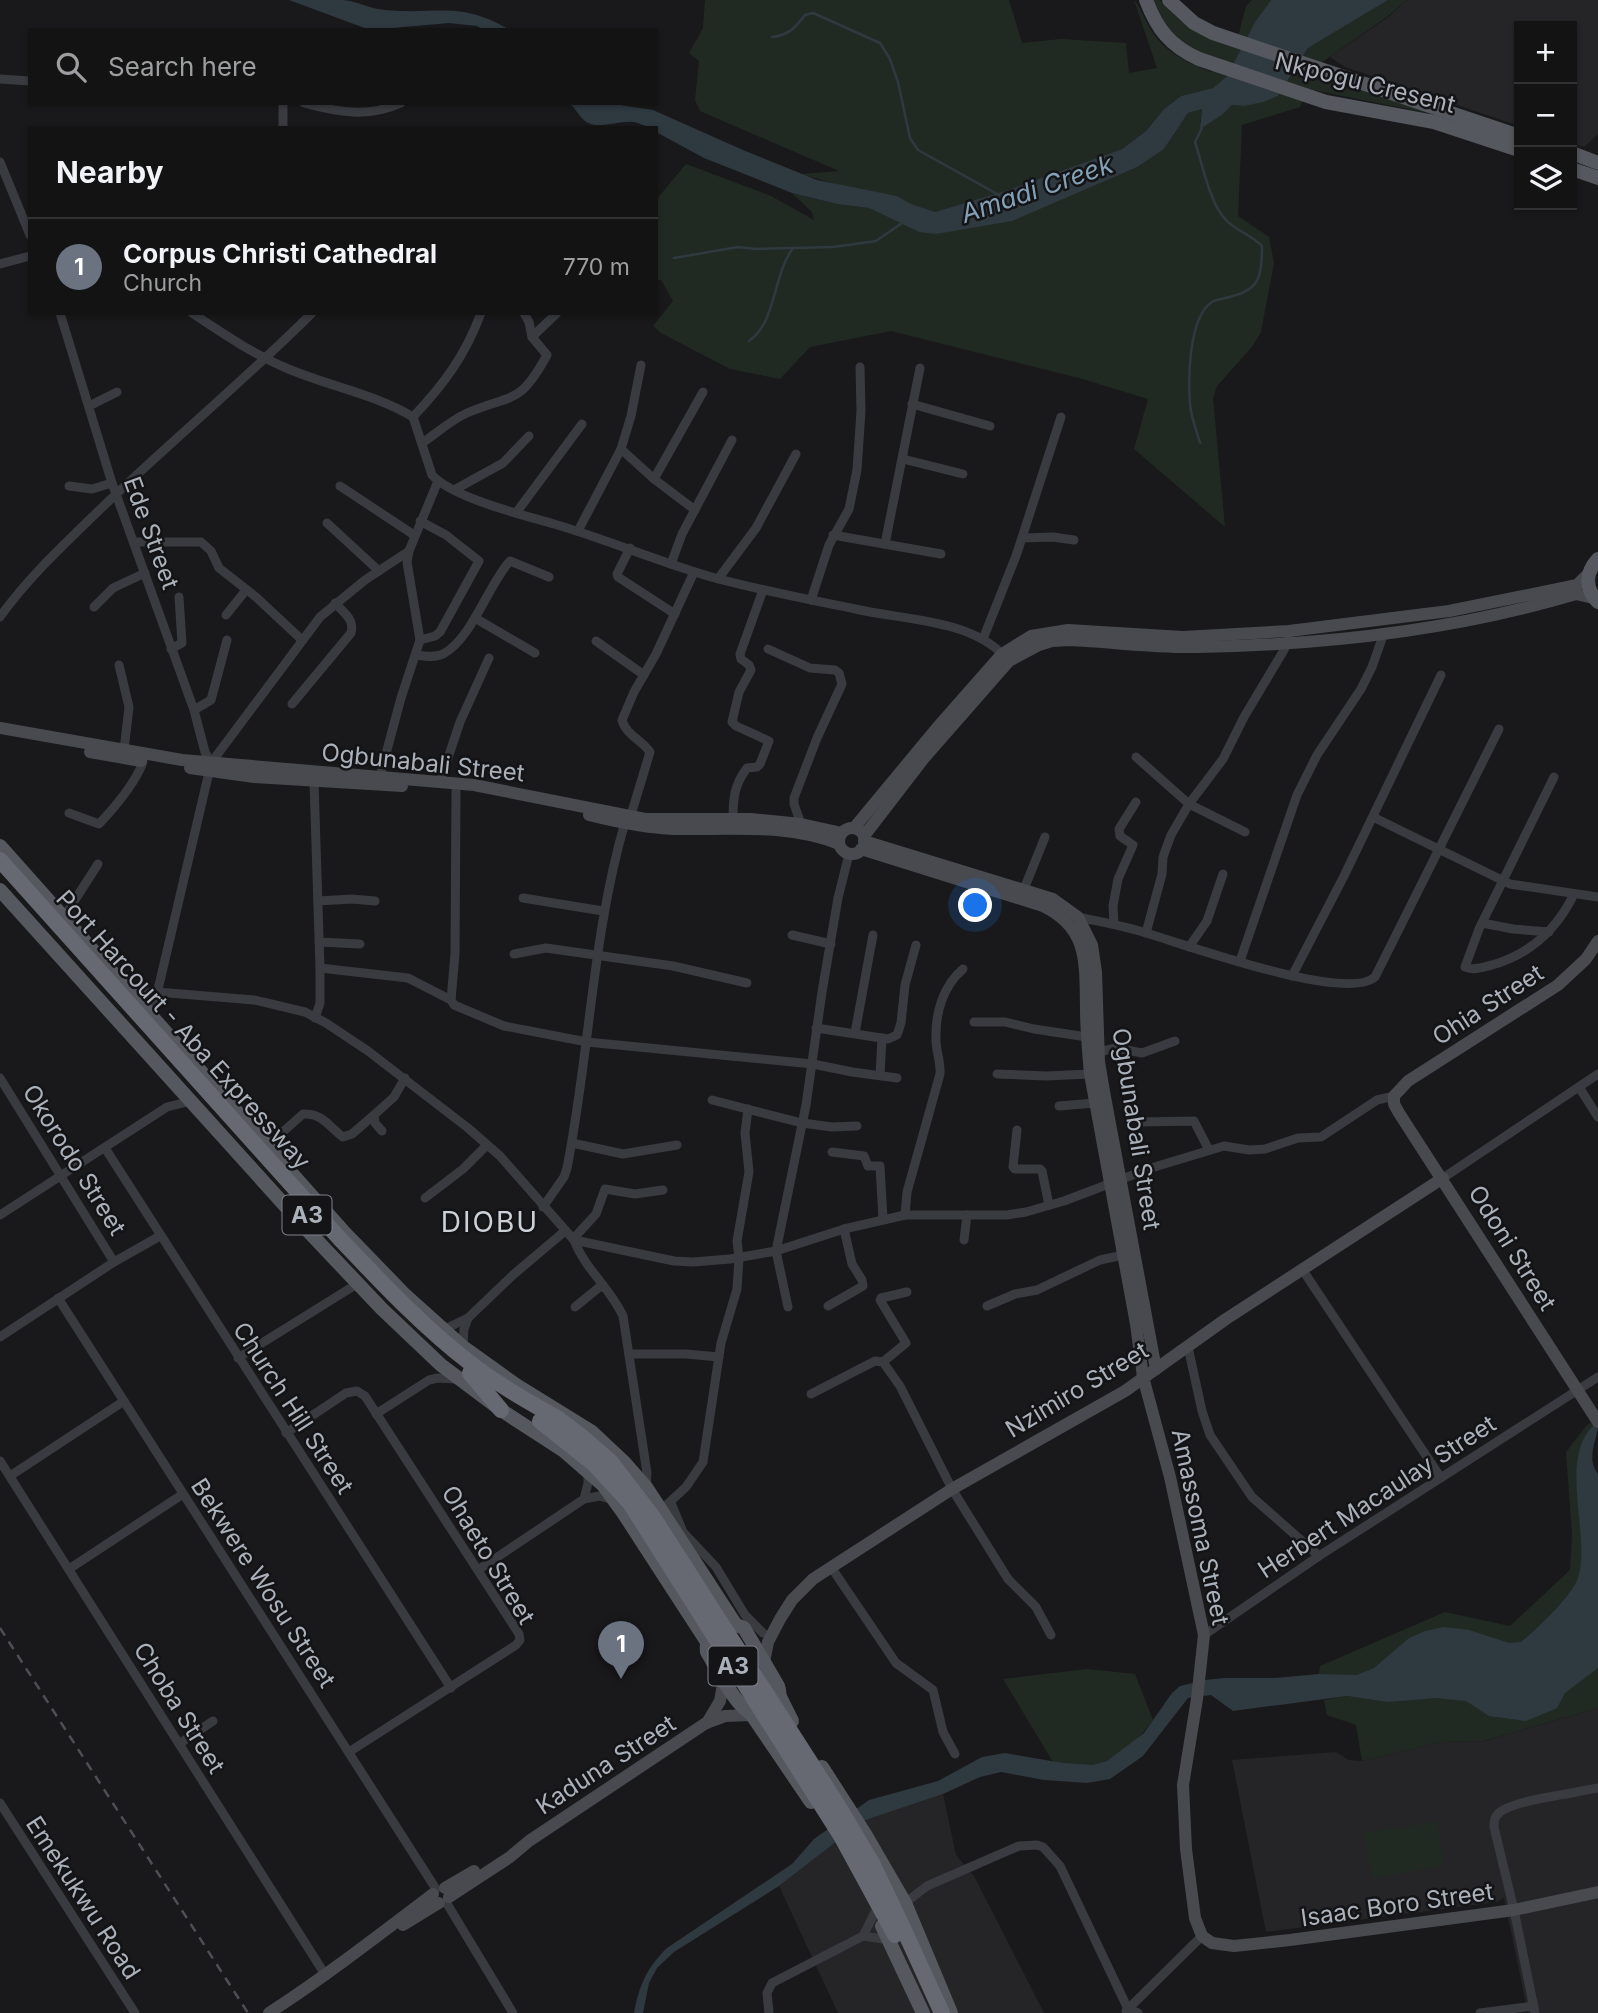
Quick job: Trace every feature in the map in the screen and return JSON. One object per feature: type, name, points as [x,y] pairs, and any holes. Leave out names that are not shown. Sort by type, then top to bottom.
[{"type":"highway","name":"Port Harcourt - Aba Expressway","points":[[0,860],[375,1289],[465,1376],[504,1400],[582,1436],[611,1462],[653,1517],[872,1863],[896,1935],[932,2013]]},
{"type":"highway","name":"Port Harcourt - Aba Expressway","points":[[0,874],[340,1240],[404,1304],[508,1391],[549,1420]]},
{"type":"highway","points":[[459,1350],[500,1379],[516,1385]]},
{"type":"highway","points":[[465,1376],[501,1410]]},
{"type":"highway","name":"Port Harcourt - Aba Expressway","points":[[896,1935],[942,2013]]},
{"type":"main road","name":"Nkpogu Cresent","points":[[1146,0],[1159,28],[1167,38],[1184,52],[1199,59],[1308,96],[1434,122],[1514,148]]},
{"type":"main road","name":"Nkpogu Cresent","points":[[1169,0],[1186,18],[1213,33],[1514,134]]},
{"type":"main road","points":[[1577,155],[1598,163]]},
{"type":"main road","points":[[1577,171],[1598,178]]},
{"type":"main road","points":[[1596,600],[1588,586],[1588,574],[1598,559]]},
{"type":"main road","points":[[0,846],[365,1255],[443,1330],[459,1350]]},
{"type":"main road","points":[[0,890],[6,904],[177,1085],[357,1284],[431,1356],[465,1376]]},
{"type":"main road","points":[[516,1385],[592,1432],[666,1507],[734,1622],[746,1632],[778,1686],[786,1713],[846,1803],[905,1903],[951,2013]]},
{"type":"main road","points":[[501,1410],[564,1451],[615,1499],[707,1642],[708,1652],[723,1679],[821,1817],[876,1912],[896,1935],[923,2013]]},
{"type":"main road","points":[[707,1642],[716,1627],[726,1622],[734,1622]]},
{"type":"main road","points":[[751,1715],[762,1717],[770,1713],[777,1706],[780,1697]]},
{"type":"street","points":[[0,79],[28,81]]},
{"type":"street","points":[[283,105],[283,126]]},
{"type":"street","points":[[311,105],[349,113],[373,112],[395,105]]},
{"type":"street","points":[[0,162],[28,230]]},
{"type":"street","points":[[0,264],[28,257]]},
{"type":"street","name":"Ede Street","points":[[61,315],[112,483],[194,710],[210,767]]},
{"type":"street","points":[[195,315],[265,359],[399,409],[413,417],[427,463],[438,481],[454,490],[718,579],[811,600],[950,626],[982,639],[1005,657]]},
{"type":"street","points":[[0,617],[4,605],[47,559],[310,315]]},
{"type":"street","points":[[413,417],[456,367],[467,347],[478,315]]},
{"type":"street","points":[[422,443],[464,414],[506,401],[526,389],[547,355],[532,337],[525,315]]},
{"type":"street","points":[[532,337],[555,315]]},
{"type":"street","points":[[578,531],[621,449],[641,365]]},
{"type":"street","points":[[811,600],[833,535],[849,509],[858,470],[862,411],[860,367]]},
{"type":"street","points":[[885,544],[920,368]]},
{"type":"street","points":[[89,405],[117,392]]},
{"type":"street","points":[[654,479],[703,392]]},
{"type":"street","points":[[912,404],[990,426]]},
{"type":"street","points":[[982,639],[1023,538],[1061,417]]},
{"type":"street","points":[[516,513],[582,424]]},
{"type":"street","points":[[454,490],[503,463],[529,436]]},
{"type":"street","points":[[671,564],[682,534],[732,440]]},
{"type":"street","points":[[621,449],[654,479],[695,510]]},
{"type":"street","points":[[718,579],[756,528],[796,454]]},
{"type":"street","points":[[903,459],[963,474]]},
{"type":"street","points":[[380,776],[419,640],[407,562],[409,551],[438,481]]},
{"type":"street","points":[[69,486],[92,489],[112,483]]},
{"type":"street","points":[[341,486],[414,535]]},
{"type":"street","points":[[419,640],[440,632],[479,561],[446,535],[420,521]]},
{"type":"street","points":[[327,523],[379,571]]},
{"type":"street","points":[[833,535],[940,554]]},
{"type":"street","points":[[1023,538],[1054,537],[1074,540]]},
{"type":"street","points":[[134,542],[201,542],[211,551],[219,568],[302,640]]},
{"type":"street","points":[[630,548],[618,577],[675,614]]},
{"type":"street","points":[[152,1015],[210,767],[247,712],[302,640],[335,603],[409,551]]},
{"type":"street","points":[[416,655],[432,656],[447,652],[475,618],[510,561],[550,578]]},
{"type":"street","points":[[543,1207],[564,1177],[572,1143],[603,911],[628,818],[650,752],[626,730],[622,720],[694,572]]},
{"type":"street","points":[[94,607],[113,588],[145,573]]},
{"type":"street","points":[[1288,637],[1384,633],[1577,585],[1588,574]]},
{"type":"street","points":[[226,615],[246,590]]},
{"type":"street","points":[[733,819],[733,796],[738,781],[747,768],[758,766],[769,741],[732,722],[739,692],[751,670],[740,654],[763,590]]},
{"type":"street","points":[[788,1307],[776,1251],[813,1064],[816,1028],[831,944],[853,841],[1005,657],[1052,641],[1194,647],[1451,617],[1576,594],[1596,600]]},
{"type":"street","points":[[171,649],[181,643],[179,597]]},
{"type":"street","points":[[292,704],[351,633],[351,619],[335,603]]},
{"type":"street","points":[[475,618],[535,653]]},
{"type":"street","points":[[1240,961],[1297,795],[1317,755],[1372,667],[1384,633]]},
{"type":"street","points":[[1146,933],[1162,874],[1164,851],[1188,804],[1223,759],[1288,637]]},
{"type":"street","points":[[194,710],[211,700],[227,640]]},
{"type":"street","points":[[597,641],[644,675]]},
{"type":"street","points":[[768,649],[810,668],[835,670],[841,678],[842,684],[794,798],[801,824]]},
{"type":"street","points":[[440,782],[460,722],[489,657]]},
{"type":"street","points":[[120,665],[129,707],[124,750]]},
{"type":"street","points":[[1292,976],[1441,675]]},
{"type":"street","name":"Ogbunabali Street","points":[[0,728],[210,767],[314,782],[512,797],[628,818],[733,819],[801,824],[1022,898],[1064,918],[1077,935],[1084,958],[1087,1037],[1095,1103],[1156,1369]]},
{"type":"street","points":[[1078,917],[1114,924],[1292,976],[1352,984],[1373,979],[1499,729]]},
{"type":"street","name":"Ogbunabali Street","points":[[0,737],[143,761],[380,776],[474,785],[674,829],[763,830],[853,841],[1053,899],[1078,917],[1088,935],[1094,956],[1098,1052],[1123,1255],[1139,1339],[1143,1377]]},
{"type":"street","points":[[1136,757],[1188,804],[1245,832]]},
{"type":"street","points":[[69,813],[99,824],[129,788],[143,761]]},
{"type":"street","points":[[1554,777],[1482,923],[1465,964],[1469,969],[1510,960],[1526,951],[1558,923],[1574,894]]},
{"type":"street","points":[[314,782],[320,968],[320,1003],[315,1018]]},
{"type":"street","points":[[451,1000],[455,954],[456,791]]},
{"type":"street","points":[[1114,924],[1113,906],[1118,879],[1133,845],[1120,836],[1119,829],[1136,802]]},
{"type":"street","points":[[1373,817],[1502,881],[1521,887],[1598,897]]},
{"type":"street","points":[[1024,889],[1045,837]]},
{"type":"street","points":[[64,916],[98,864]]},
{"type":"street","points":[[1189,947],[1206,921],[1223,874]]},
{"type":"street","points":[[523,898],[603,911]]},
{"type":"street","points":[[318,901],[375,901]]},
{"type":"street","points":[[1088,935],[1099,923]]},
{"type":"street","points":[[1482,923],[1549,932]]},
{"type":"street","points":[[792,935],[831,944]]},
{"type":"street","points":[[855,1034],[873,935]]},
{"type":"street","name":"Ohia Street","points":[[1394,1096],[1408,1081],[1568,977],[1586,960],[1598,941]]},
{"type":"street","points":[[319,942],[360,944]]},
{"type":"street","points":[[816,1028],[893,1038],[899,1031],[905,985],[916,945]]},
{"type":"street","points":[[514,954],[546,948],[673,966],[747,983]]},
{"type":"street","points":[[320,968],[408,978],[451,1000],[461,1009],[504,1026],[587,1042],[813,1064],[897,1078]]},
{"type":"street","points":[[905,1216],[907,1192],[940,1074],[936,1038],[941,1002],[952,979],[963,969]]},
{"type":"street","points":[[133,993],[157,992],[254,1000],[305,1012],[368,1051],[487,1144],[573,1239],[580,1255],[618,1304],[623,1315],[629,1354],[648,1481],[646,1487]]},
{"type":"street","points":[[974,1022],[1005,1022],[1087,1037]]},
{"type":"street","points":[[880,1075],[882,1038]]},
{"type":"street","points":[[1098,1052],[1116,1048],[1142,1053],[1175,1041]]},
{"type":"street","points":[[997,1074],[1090,1074]]},
{"type":"street","points":[[1443,1178],[1598,1074]]},
{"type":"street","name":"Okorodo Street","points":[[0,1078],[114,1262]]},
{"type":"street","points":[[267,1146],[303,1114],[316,1115],[325,1120],[343,1137],[352,1134],[394,1097],[405,1079]]},
{"type":"street","points":[[167,1107],[177,1085]]},
{"type":"street","points":[[1579,1087],[1598,1117]]},
{"type":"street","points":[[573,1239],[674,1261],[692,1262],[739,1258],[776,1251],[883,1219],[905,1216],[1007,1214],[1049,1205],[1224,1146],[1249,1150],[1265,1149],[1298,1139],[1321,1137],[1377,1100],[1394,1096]]},
{"type":"street","name":"Odoni Street","points":[[1394,1096],[1394,1104],[1399,1113],[1596,1420]]},
{"type":"street","points":[[712,1100],[802,1123],[832,1127],[857,1126]]},
{"type":"street","points":[[0,1215],[167,1107],[191,1101]]},
{"type":"street","points":[[1059,1106],[1095,1103]]},
{"type":"street","points":[[748,1109],[745,1133],[749,1172],[737,1241],[737,1289],[727,1318],[719,1357],[703,1462],[686,1487],[666,1507],[683,1532],[716,1567],[745,1615],[763,1633]]},
{"type":"street","points":[[374,1115],[375,1123],[382,1131]]},
{"type":"street","points":[[1142,1122],[1194,1121],[1209,1150]]},
{"type":"street","points":[[1017,1130],[1013,1167],[1042,1171],[1049,1205]]},
{"type":"street","points":[[572,1143],[623,1154],[677,1145]]},
{"type":"street","points":[[425,1198],[463,1169],[487,1144]]},
{"type":"street","name":"Church Hill Street","points":[[105,1148],[451,1688]]},
{"type":"street","points":[[832,1152],[864,1156],[868,1166],[880,1166],[883,1219]]},
{"type":"street","name":"Nzimiro Street","points":[[764,1662],[764,1652],[780,1619],[800,1590],[831,1567],[952,1489],[1125,1391],[1302,1269],[1443,1178]]},
{"type":"street","points":[[573,1239],[596,1214],[606,1189],[635,1194],[663,1190]]},
{"type":"street","points":[[964,1240],[967,1215]]},
{"type":"street","points":[[828,1306],[861,1288],[863,1283],[852,1264],[844,1229]]},
{"type":"street","points":[[443,1330],[468,1318],[565,1231]]},
{"type":"street","points":[[0,1337],[114,1262],[160,1236]]},
{"type":"street","points":[[987,1306],[1015,1294],[1037,1290],[1100,1260],[1123,1255]]},
{"type":"street","points":[[1302,1269],[1441,1478]]},
{"type":"street","points":[[238,1358],[357,1284]]},
{"type":"street","points":[[575,1307],[602,1285]]},
{"type":"street","points":[[811,1394],[875,1361],[883,1362],[906,1343],[880,1300],[907,1292]]},
{"type":"street","name":"Bekwere Wosu Street","points":[[58,1298],[441,1895],[513,2013]]},
{"type":"street","points":[[459,1350],[468,1318]]},
{"type":"street","points":[[1149,1339],[1160,1351],[1173,1356]]},
{"type":"street","points":[[1188,1347],[1202,1411],[1210,1434],[1252,1497],[1319,1556]]},
{"type":"street","points":[[629,1354],[719,1357]]},
{"type":"street","points":[[429,1380],[431,1356]]},
{"type":"street","points":[[883,1362],[900,1386],[952,1489],[1008,1579],[1036,1607],[1051,1635]]},
{"type":"street","points":[[376,1414],[429,1380],[465,1376]]},
{"type":"street","name":"Amassoma Street","points":[[1143,1377],[1170,1477],[1203,1635],[1197,1699],[1183,1785],[1183,1810],[1195,1918],[1202,1936]]},
{"type":"street","name":"Herbert Macaulay Street","points":[[1203,1635],[1319,1556],[1598,1377]]},
{"type":"street","name":"Ohaeto Street","points":[[286,1433],[346,1393],[356,1391],[365,1396],[519,1634],[520,1640],[516,1645],[349,1752]]},
{"type":"street","points":[[10,1476],[124,1401]]},
{"type":"street","points":[[624,1462],[634,1461],[643,1451]]},
{"type":"street","name":"Choba Street","points":[[0,1461],[326,1976]]},
{"type":"street","points":[[584,1499],[588,1471]]},
{"type":"street","points":[[69,1569],[183,1494]]},
{"type":"street","points":[[478,1570],[584,1499],[599,1496],[615,1499]]},
{"type":"street","points":[[831,1567],[896,1663],[933,1690],[943,1732],[956,1754]]},
{"type":"street","points":[[746,1632],[763,1633],[780,1619]]},
{"type":"street","name":"Kaduna Street","points":[[706,1723],[720,1700],[723,1679]]},
{"type":"street","name":"Kaduna Street","points":[[269,2013],[506,1851],[529,1840],[706,1723],[725,1716],[751,1715]]},
{"type":"street","points":[[179,1744],[213,1721]]},
{"type":"street","points":[[1480,2013],[1534,2010],[1494,1827],[1495,1817],[1501,1810],[1516,1805],[1598,1788]]},
{"type":"street","name":"Emekukwu Road","points":[[0,1803],[135,2013]]},
{"type":"street","points":[[0,1824],[9,1818]]},
{"type":"street","points":[[905,1903],[927,1886],[1007,1850],[1029,1845],[1043,1847],[1060,1866],[1126,2011]]},
{"type":"street","name":"Isaac Boro Street","points":[[1202,1936],[1220,1945],[1234,1946],[1514,1910],[1598,1892]]},
{"type":"street","points":[[863,1936],[876,1912]]},
{"type":"street","points":[[769,2013],[766,1997],[772,1983],[863,1936],[896,1935]]},
{"type":"street","points":[[1126,2011],[1202,1936]]},
{"type":"street","points":[[1126,2011],[1138,2013]]},
{"type":"shaded area","points":[[705,0],[1009,0],[1022,43],[1061,39],[1126,43],[1129,73],[1157,68],[1134,0],[1160,42],[1183,59],[1211,72],[1222,59],[1196,50],[1179,40],[1165,24],[1153,0],[1160,0],[1191,28],[1229,46],[1239,33],[1246,6],[1252,0],[1271,0],[1255,22],[1227,76],[1213,88],[1181,96],[1164,109],[1146,131],[1122,149],[1008,190],[935,212],[910,204],[897,196],[853,189],[801,174],[839,171],[700,111],[695,100],[699,61],[689,53],[703,28]]},
{"type":"shaded area","points":[[1388,0],[1407,0],[1321,63],[1314,76],[1442,116],[1308,89],[1300,107],[1242,125],[1238,216],[1269,237],[1274,263],[1261,332],[1251,348],[1217,386],[1213,398],[1225,527],[1134,449],[1148,399],[1079,378],[891,331],[810,347],[780,379],[730,369],[661,333],[653,326],[673,301],[661,280],[658,280],[658,198],[686,164],[771,196],[814,220],[812,212],[792,193],[837,204],[869,208],[919,232],[1164,149],[1188,113],[1202,109],[1200,123],[1223,114],[1232,105],[1244,106],[1278,96],[1308,48]]},
{"type":"shaded area","points":[[1407,0],[1598,0],[1598,134],[1584,147],[1577,145],[1577,21],[1514,21],[1514,124],[1345,67],[1330,57],[1388,17]]},
{"type":"shaded area","points":[[1598,1418],[1580,1450],[1579,1463],[1598,1502],[1598,1628],[1391,1679],[1319,1674],[1320,1666],[1445,1612],[1510,1626],[1570,1570],[1572,1534],[1566,1452],[1587,1425]]},
{"type":"shaded area","points":[[1598,1651],[1598,1708],[1483,1741],[1440,1742],[1362,1761],[1356,1725],[1327,1715],[1324,1700],[1347,1696],[1387,1702]]},
{"type":"shaded area","points":[[1087,1669],[1135,1674],[1153,1720],[1134,1742],[1109,1760],[1086,1765],[1053,1762],[1003,1679]]},
{"type":"shaded area","points":[[1598,1708],[1598,2013],[1528,2013],[1504,1898],[1497,1902],[1266,1932],[1232,1760],[1336,1752],[1349,1760],[1362,1761],[1440,1742],[1484,1741]]},
{"type":"shaded area","points":[[943,1794],[956,1855],[974,1876],[1044,2013],[838,2013],[779,1886],[863,1821]]},
{"type":"shaded area","points":[[1437,1821],[1444,1866],[1372,1878],[1364,1833]]},
{"type":"water","points":[[289,0],[343,0],[385,10],[462,12],[506,28],[480,28],[449,23],[365,28]]},
{"type":"water","name":"Amadi Creek","points":[[1271,0],[1388,0],[1308,48],[1278,96],[1244,106],[1232,105],[1200,129],[1202,109],[1188,113],[1164,149],[1137,167],[1012,221],[936,234],[919,232],[869,208],[837,204],[792,193],[704,158],[658,133],[658,126],[645,126],[634,122],[593,125],[582,119],[571,105],[620,105],[653,110],[817,180],[897,196],[935,212],[1008,190],[1122,149],[1146,131],[1164,109],[1181,96],[1213,88],[1227,76],[1255,22]]},
{"type":"water","points":[[1598,1422],[1592,1455],[1598,1474],[1598,1668],[1565,1693],[1557,1708],[1526,1721],[1489,1716],[1466,1701],[1436,1698],[1387,1702],[1347,1696],[1233,1711],[1211,1695],[1188,1698],[1143,1756],[1110,1779],[1087,1783],[1044,1780],[1001,1772],[980,1777],[943,1794],[863,1821],[779,1886],[674,1952],[657,1968],[649,1983],[643,2013],[634,2013],[645,1978],[654,1962],[667,1948],[792,1864],[814,1839],[869,1800],[938,1781],[982,1757],[1005,1753],[1063,1763],[1092,1765],[1107,1761],[1144,1733],[1180,1686],[1224,1678],[1357,1675],[1374,1668],[1409,1638],[1444,1627],[1469,1630],[1509,1643],[1521,1642],[1561,1603],[1578,1578],[1581,1540],[1576,1474],[1585,1436]]},
{"type":"waterway","name":"Amadi Creek","points":[[772,37],[787,33],[805,15],[813,13],[880,43],[890,59],[898,82],[910,138],[918,150],[999,195]]},
{"type":"waterway","points":[[1200,443],[1191,411],[1189,386],[1191,353],[1198,322],[1212,302],[1242,293],[1254,284],[1260,272],[1262,246],[1230,224],[1215,204],[1195,142],[1202,128]]},
{"type":"waterway","points":[[674,258],[738,247],[833,247],[876,241],[902,223]]},
{"type":"waterway","points":[[749,341],[758,333],[770,311],[781,271],[793,248]]},
{"type":"railway","points":[[0,1628],[248,2013]]},
{"type":"place","name":"Corpus Christi Cathedral","points":[[621,1679]]},
{"type":"district","name":"DIOBU","points":[[490,1222]]}]
